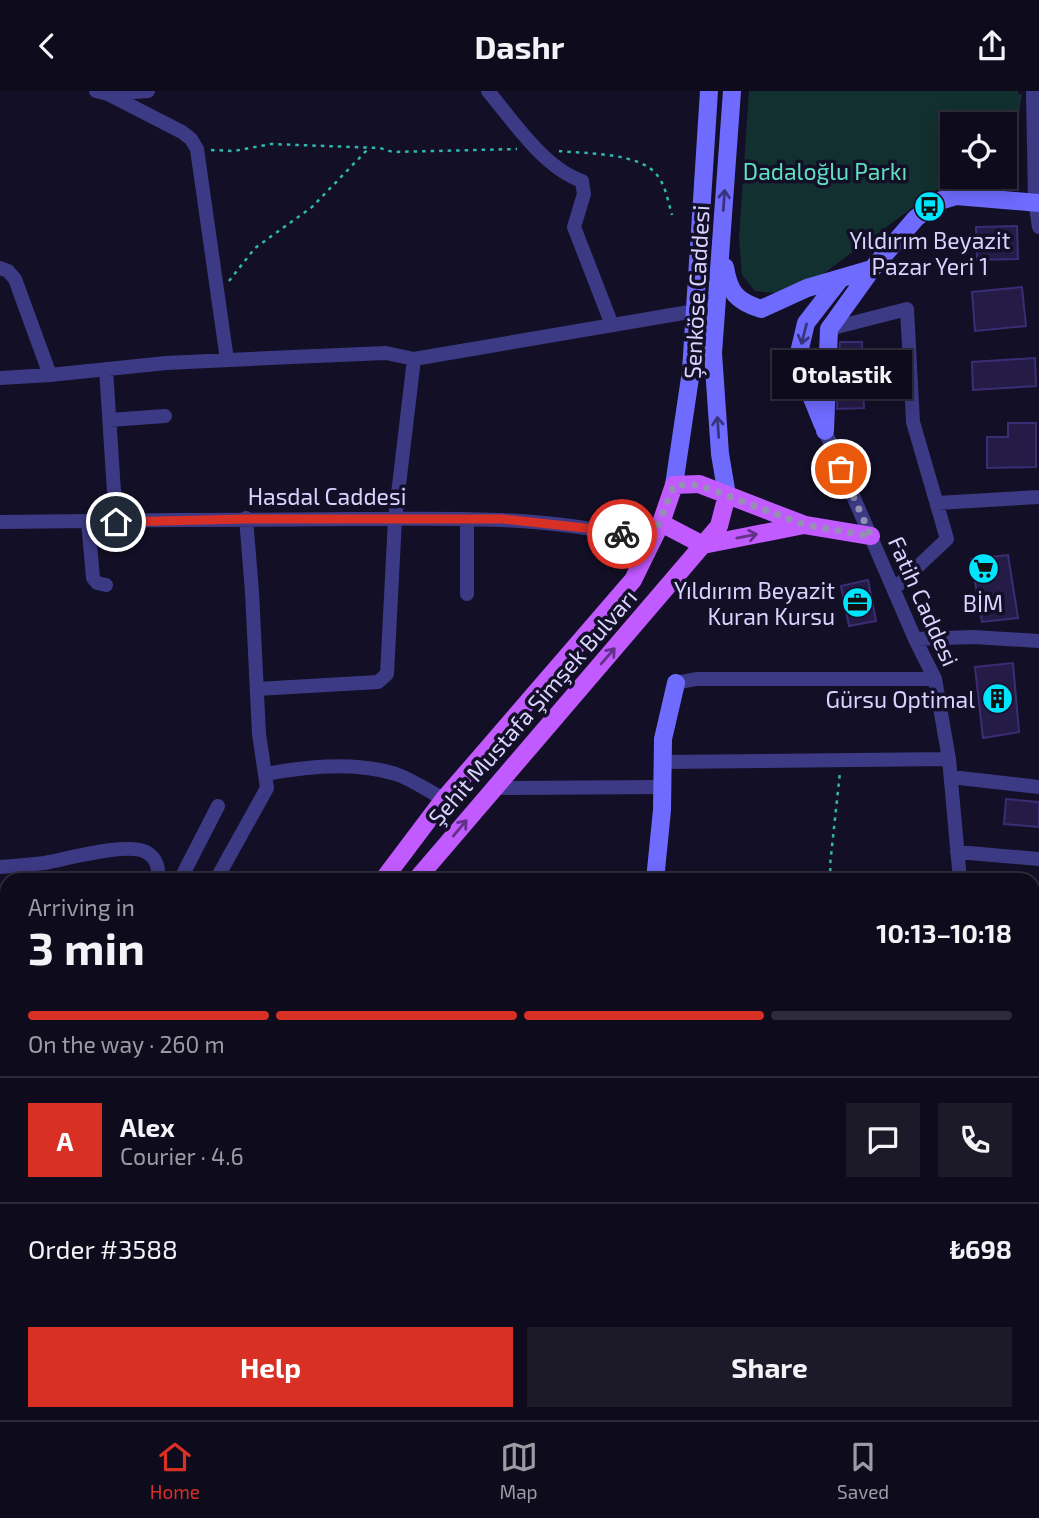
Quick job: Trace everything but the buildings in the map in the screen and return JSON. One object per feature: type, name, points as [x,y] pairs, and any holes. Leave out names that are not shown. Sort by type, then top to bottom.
[{"type":"main road","name":"Şenköse Caddesi","points":[[674,485],[691,371],[709,91]]},
{"type":"main road","name":"Şenköse Caddesi","points":[[727,495],[720,454],[713,353],[732,91]]},
{"type":"main road","points":[[825,431],[829,329],[872,269],[916,218],[939,201],[963,195],[1037,202]]},
{"type":"main road","points":[[721,242],[728,285],[746,303],[761,309],[807,288],[872,269]]},
{"type":"main road","points":[[825,431],[797,361],[806,323],[841,278]]},
{"type":"main road","points":[[674,485],[699,485],[805,525],[871,536]]},
{"type":"main road","name":"Şehit Mustafa Şimşek Bulvarı","points":[[388,873],[444,799],[633,580],[661,523],[674,485]]},
{"type":"main road","name":"Şehit Mustafa Şimşek Bulvarı","points":[[422,873],[719,526],[727,495]]},
{"type":"main road","points":[[661,523],[703,545],[805,525]]},
{"type":"main road","points":[[656,873],[661,839],[663,739],[676,683]]},
{"type":"street","points":[[102,93],[148,91]]},
{"type":"street","points":[[488,91],[555,166],[582,181],[584,194],[574,227],[612,325]]},
{"type":"street","points":[[1033,91],[1039,227]]},
{"type":"street","points":[[102,93],[182,132],[195,143],[200,159],[228,360]]},
{"type":"street","points":[[0,268],[8,271],[15,279],[50,375]]},
{"type":"street","points":[[829,329],[907,309],[912,422],[947,539],[894,589]]},
{"type":"street","points":[[0,378],[228,360],[386,353],[414,359],[695,311]]},
{"type":"street","points":[[257,689],[378,682],[384,678],[388,669],[395,519],[414,359]]},
{"type":"street","points":[[107,369],[116,522]]},
{"type":"street","points":[[110,420],[165,416]]},
{"type":"street","name":"Fatih Caddesi","points":[[825,431],[935,679],[949,759],[959,873]]},
{"type":"street","points":[[937,503],[1039,496]]},
{"type":"street","points":[[220,873],[267,787],[259,734],[246,519]]},
{"type":"street","points":[[467,519],[467,594]]},
{"type":"street","name":"Hasdal Caddesi","points":[[0,522],[503,519],[612,531],[651,543]]},
{"type":"street","points":[[88,521],[93,578],[97,583],[106,585]]},
{"type":"street","points":[[915,639],[973,637],[1039,641]]},
{"type":"street","points":[[676,683],[696,680],[935,679]]},
{"type":"street","points":[[663,762],[949,759]]},
{"type":"street","points":[[266,773],[304,767],[374,769],[407,779],[444,799]]},
{"type":"street","points":[[951,777],[1039,787]]},
{"type":"street","points":[[494,788],[662,787]]},
{"type":"street","points":[[184,873],[218,807]]},
{"type":"street","points":[[0,867],[137,849],[153,858],[157,863],[158,873]]},
{"type":"street","points":[[957,852],[1039,859]]},
{"type":"path","points":[[195,143],[209,150],[223,151],[271,144],[380,148],[393,152],[538,149],[631,159],[655,172],[662,183],[672,215]]},
{"type":"path","points":[[219,300],[233,274],[248,255],[312,207],[368,149]]},
{"type":"path","points":[[831,873],[842,760]]},
{"type":"green space","name":"Dadaloğlu Parkı","points":[[749,91],[1018,91],[1018,94],[1022,94],[1018,121],[1018,170],[1017,112],[940,112],[940,188],[815,280],[777,293],[755,291],[742,275],[739,238]]},
{"type":"way so far","points":[[622,534],[651,543],[674,485],[699,485],[805,525],[871,536],[841,469]]},
{"type":"place","name":"Yıldırım Beyazit Pazar Yeri 1","points":[[930,206]]},
{"type":"place","name":"Otolastik","points":[[841,469]]},
{"type":"place","name":"BİM","points":[[983,569]]},
{"type":"place","name":"Yıldırım Beyazit Kuran Kursu","points":[[858,603]]},
{"type":"place","name":"Gürsu Optimal","points":[[998,699]]},
{"type":"route","points":[[116,522],[503,519],[622,534]]}]
